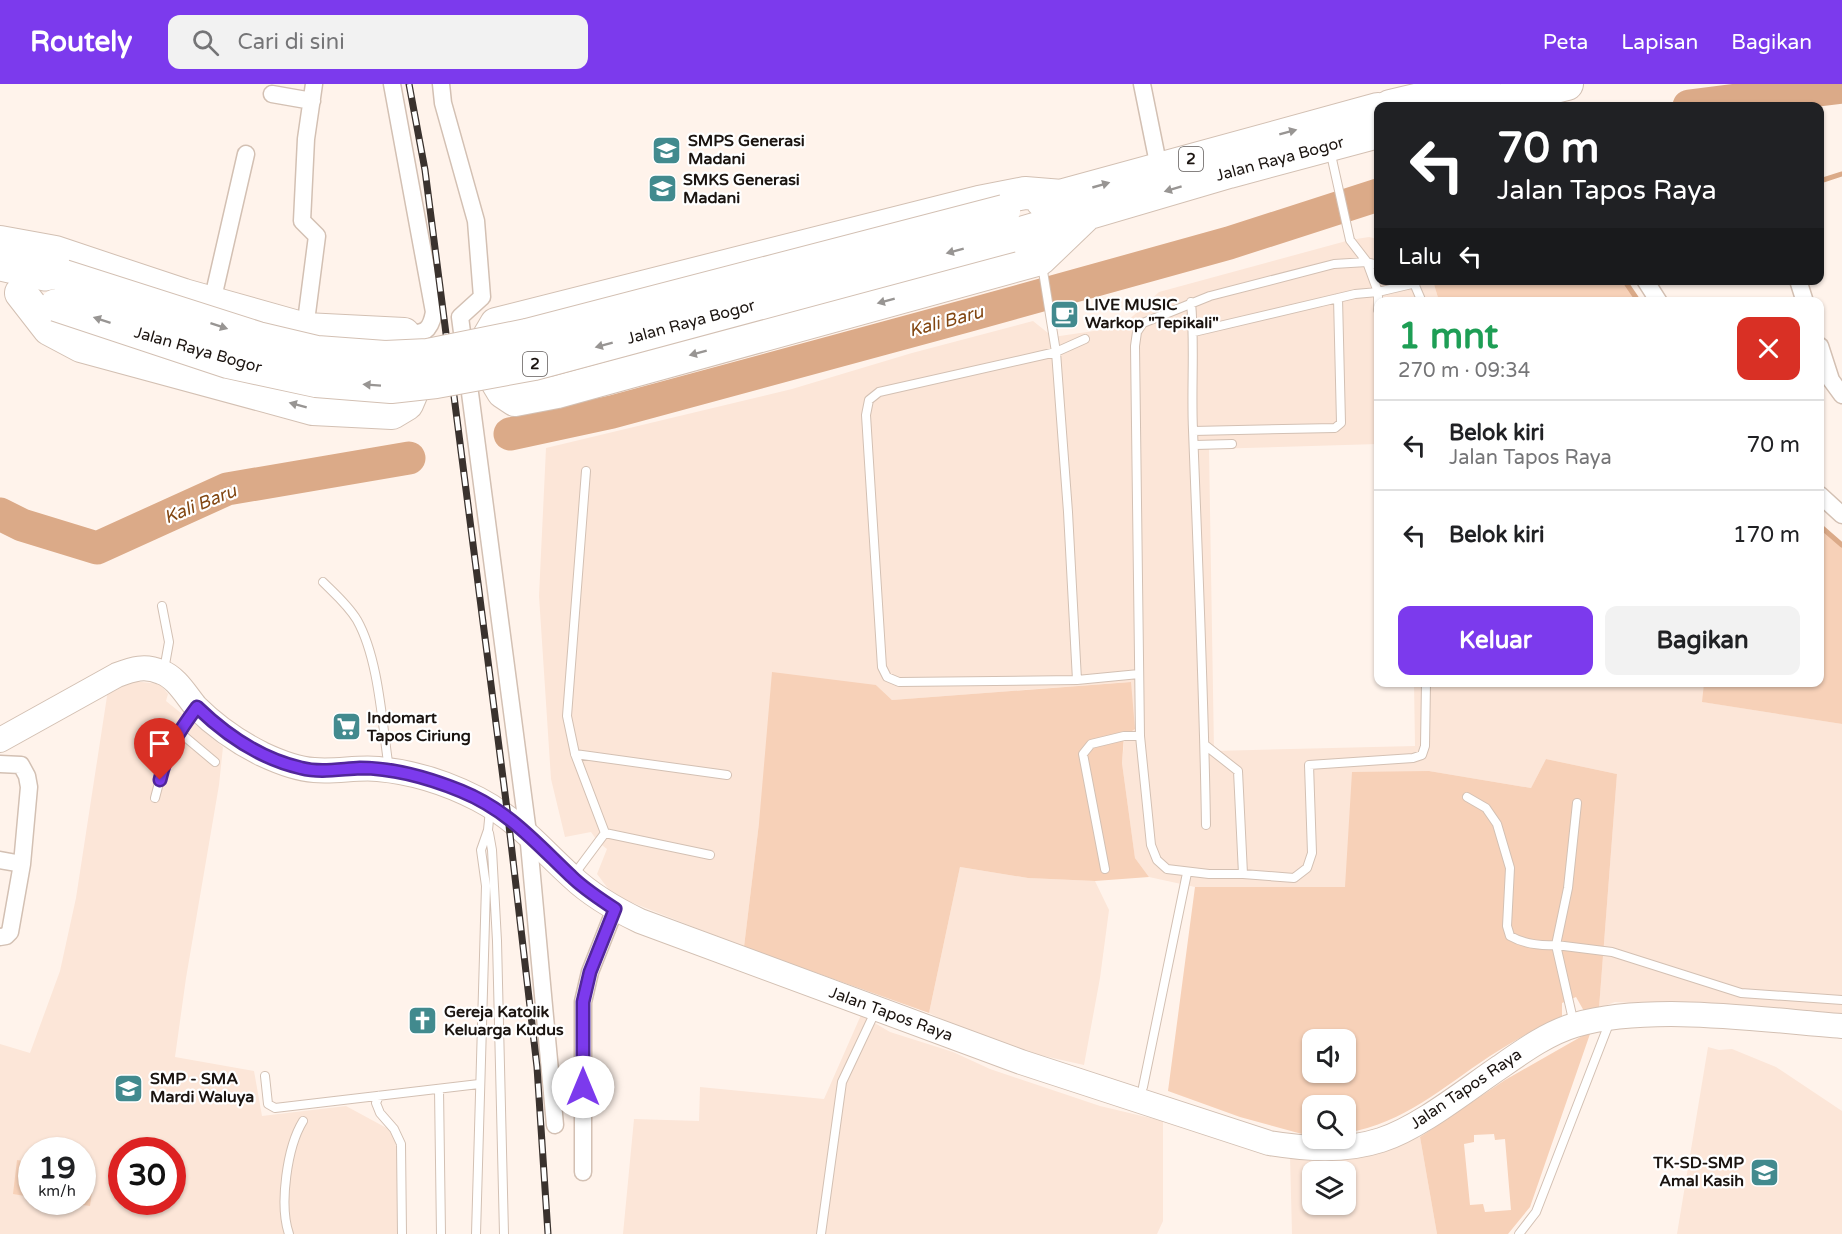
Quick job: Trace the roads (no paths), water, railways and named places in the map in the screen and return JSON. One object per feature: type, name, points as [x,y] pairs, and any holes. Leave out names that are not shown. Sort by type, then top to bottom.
[{"type":"highway","points":[[1416,102],[1485,84]]},
{"type":"highway","points":[[1495,102],[1567,84]]},
{"type":"highway","name":"Jalan Raya Bogor","points":[[11,288],[56,306],[228,362],[316,381],[391,387],[436,382],[534,364],[1007,223],[1062,196],[1145,181],[1326,134],[1374,111]]},
{"type":"highway","name":"Jalan Raya Bogor","points":[[1326,134],[1374,132]]},
{"type":"highway","name":"Jalan Raya Bogor","points":[[0,251],[62,275],[258,338],[317,352],[385,357],[428,355],[528,335],[1007,223],[1088,213],[1145,181]]},
{"type":"highway","points":[[1062,196],[1025,193],[979,202],[496,324],[489,336],[488,355],[494,378],[503,392],[515,400],[557,392],[1042,266],[1088,213]]},
{"type":"highway","points":[[0,242],[55,252],[184,295],[305,329],[404,334],[406,348],[414,368],[414,390],[407,404],[392,413],[313,409],[81,346],[49,329],[11,288]]},
{"type":"main road","points":[[0,267],[45,277],[62,275]]},
{"type":"main road","points":[[2,735],[117,675],[138,668],[164,672]]},
{"type":"main road","name":"Jalan Tapos Raya","points":[[164,672],[197,707],[228,734],[262,754],[285,764],[315,771],[360,768],[413,774],[462,791],[489,818],[508,817],[528,833],[572,878],[615,909],[640,921],[1021,1062],[1269,1143],[1306,1149],[1359,1145],[1381,1140],[1411,1127],[1530,1047],[1574,1026],[1611,1018],[1663,1015],[1842,1026]]},
{"type":"street","points":[[392,84],[434,312],[432,325],[422,333],[404,334]]},
{"type":"street","points":[[441,84],[443,103],[476,221],[482,297],[460,317],[528,833],[555,1125]]},
{"type":"street","points":[[1142,84],[1145,181]]},
{"type":"street","points":[[272,94],[313,92],[306,140],[302,221],[317,236],[305,329]]},
{"type":"street","points":[[212,302],[246,154]]},
{"type":"street","points":[[462,332],[496,324]]},
{"type":"street","points":[[1824,358],[1831,380],[1842,395]]},
{"type":"street","points":[[1824,499],[1842,515]]},
{"type":"street","points":[[0,764],[21,765],[27,776],[29,787],[21,864],[10,932],[0,937]]},
{"type":"street","points":[[0,860],[21,864]]},
{"type":"street","points":[[583,1172],[583,1002],[590,972],[615,909]]},
{"type":"lane","points":[[1326,134],[1349,236],[1367,262],[1374,281]]},
{"type":"lane","points":[[1374,264],[1367,262],[1334,264],[1191,302],[1143,323],[1137,332],[1140,736],[1151,845],[1157,860],[1167,869],[1187,873],[1294,878],[1307,868],[1312,853],[1309,765],[1413,758],[1422,755],[1425,746],[1426,687]]},
{"type":"lane","points":[[1042,266],[1056,352],[1077,680]]},
{"type":"lane","points":[[1375,285],[1378,297]]},
{"type":"lane","points":[[1194,332],[1403,285]]},
{"type":"lane","points":[[1192,431],[1335,428],[1341,423],[1338,298]]},
{"type":"lane","points":[[1191,302],[1194,332],[1192,431],[1205,745],[1206,825]]},
{"type":"lane","points":[[1085,339],[1056,352],[879,392],[869,400],[866,415],[882,667],[888,677],[899,682],[1077,680],[1139,674]]},
{"type":"lane","points":[[1194,445],[1232,444]]},
{"type":"lane","points":[[586,471],[567,716],[575,754],[605,833]]},
{"type":"lane","points":[[323,582],[346,605],[366,639],[379,694],[390,771]]},
{"type":"lane","points":[[162,606],[169,642],[164,672]]},
{"type":"lane","points":[[156,798],[164,762],[178,731],[197,707]]},
{"type":"lane","points":[[178,731],[215,762]]},
{"type":"lane","points":[[1105,869],[1083,754],[1091,744],[1124,736],[1140,736]]},
{"type":"lane","points":[[1205,745],[1238,771],[1243,874]]},
{"type":"lane","points":[[575,754],[727,775]]},
{"type":"lane","points":[[1467,797],[1486,808],[1497,824],[1510,868],[1508,926],[1510,936],[1541,946],[1556,945],[1612,952],[1741,993],[1842,1000]]},
{"type":"lane","points":[[1574,1026],[1556,945],[1568,888],[1577,803]]},
{"type":"lane","points":[[476,1234],[486,886],[481,850],[489,818]]},
{"type":"lane","points":[[489,818],[497,941],[504,1234]]},
{"type":"lane","points":[[605,833],[710,855]]},
{"type":"lane","points":[[572,878],[605,833]]},
{"type":"lane","points":[[1143,1087],[1187,873]]},
{"type":"lane","points":[[821,1234],[842,1082],[877,1009]]},
{"type":"lane","points":[[1519,1234],[1528,1230],[1536,1212],[1611,1018]]},
{"type":"lane","points":[[265,1076],[268,1104],[275,1108],[479,1084]]},
{"type":"lane","points":[[439,1089],[441,1234]]},
{"type":"lane","points":[[379,1095],[376,1103],[380,1113],[394,1129],[401,1144],[402,1234]]},
{"type":"lane","points":[[289,1234],[284,1209],[285,1191],[294,1141],[303,1121]]},
{"type":"waterway","name":"Kali Baru","points":[[1721,102],[1842,87]]},
{"type":"waterway","points":[[1824,180],[1842,174]]},
{"type":"waterway","name":"Kali Baru","points":[[510,434],[612,412],[966,316],[1229,243],[1374,196]]},
{"type":"waterway","points":[[1627,285],[1636,297]]},
{"type":"waterway","name":"Kali Baru","points":[[0,514],[22,525],[97,548],[227,489],[409,458]]},
{"type":"waterway","points":[[1824,529],[1842,545]]},
{"type":"railway","points":[[409,84],[425,170],[508,817],[537,1067],[548,1234]]},
{"type":"place","name":"SMPS Generasi Madani","points":[[667,150]]},
{"type":"place","name":"SMKS Generasi Madani","points":[[662,189]]},
{"type":"place","name":"LIVE MUSIC Warkop \"Tepikali\"","points":[[1064,314]]},
{"type":"place","name":"Indomart Tapos Ciriung","points":[[346,727]]},
{"type":"place","name":"Gereja Katolik Keluarga Kudus","points":[[423,1021]]},
{"type":"place","name":"SMP - SMA Mardi Waluya","points":[[129,1088]]},
{"type":"place","name":"TK-SD-SMP Amal Kasih","points":[[1765,1172]]}]
